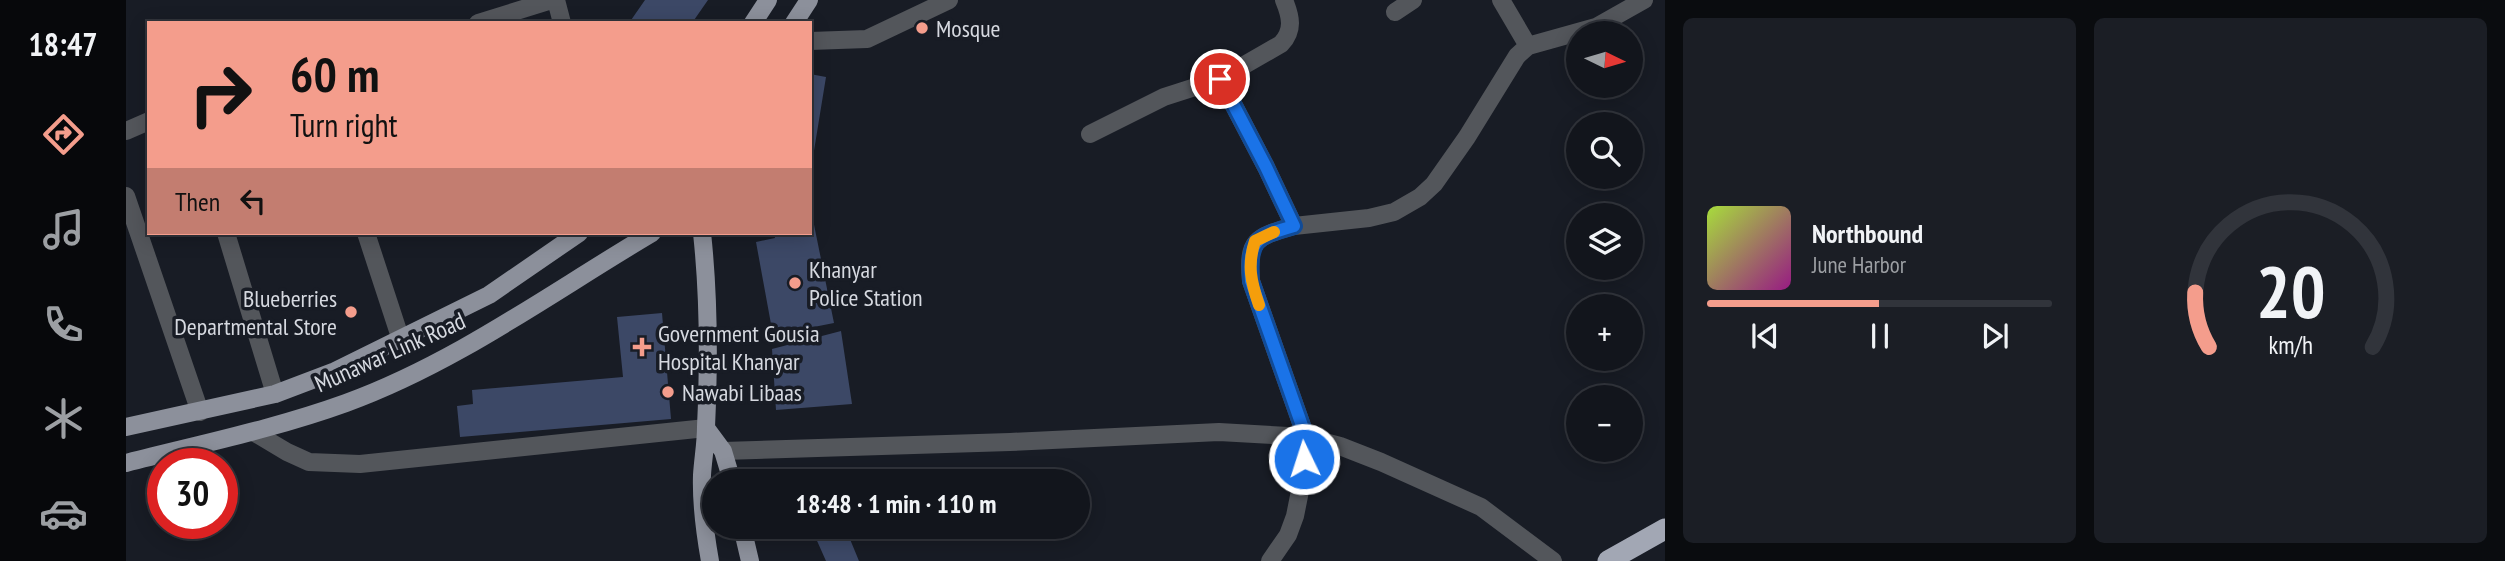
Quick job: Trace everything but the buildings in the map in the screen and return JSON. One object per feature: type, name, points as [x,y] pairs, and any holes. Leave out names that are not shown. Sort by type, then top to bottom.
[{"type":"highway","points":[[1608,561],[1665,529]]},
{"type":"main road","points":[[754,21],[768,0]]},
{"type":"main road","points":[[795,21],[809,0]]},
{"type":"main road","name":"Munawar Link Road","points":[[126,427],[275,394],[333,372],[489,295],[576,235]]},
{"type":"main road","name":"Munawar Link Road","points":[[126,463],[254,433],[348,402],[418,371],[501,328],[582,274],[649,235]]},
{"type":"main road","points":[[702,235],[707,277],[706,428],[702,478],[705,534],[710,561]]},
{"type":"main road","points":[[706,428],[723,451],[728,469]]},
{"type":"main road","points":[[745,539],[750,561]]},
{"type":"street","points":[[485,21],[554,0],[561,21]]},
{"type":"street","points":[[812,41],[867,39],[949,0]]},
{"type":"street","points":[[1090,134],[1164,97],[1220,79],[1281,44],[1289,36],[1291,24],[1284,0]]},
{"type":"street","points":[[1395,12],[1413,0]]},
{"type":"street","points":[[1501,0],[1528,46]]},
{"type":"street","points":[[1270,561],[1288,535],[1295,516],[1302,481],[1306,437],[1251,281],[1250,255],[1255,241],[1294,226],[1369,218],[1394,212],[1420,197],[1434,184],[1467,136],[1506,70],[1528,46],[1596,27],[1644,0]]},
{"type":"street","points":[[1220,79],[1294,226]]},
{"type":"street","points":[[126,131],[147,122]]},
{"type":"street","points":[[126,196],[200,412]]},
{"type":"street","points":[[227,235],[275,394]]},
{"type":"street","points":[[367,235],[401,340]]},
{"type":"street","points":[[254,433],[309,462],[360,464],[706,428]]},
{"type":"street","points":[[723,451],[1010,443],[1219,432],[1306,437],[1340,446],[1381,462],[1481,507],[1553,561]]},
{"type":"slow traffic","points":[[1259,305],[1251,281],[1250,255],[1255,241],[1274,232]]},
{"type":"place","name":"Mosque","points":[[922,28]]},
{"type":"place","name":"Khanyar Police Station","points":[[795,283]]},
{"type":"place","name":"Blueberries Departmental Store","points":[[351,312]]},
{"type":"place","name":"Government Gousia Hospital Khanyar","points":[[642,347]]},
{"type":"place","name":"Nawabi Libaas","points":[[668,392]]},
{"type":"route","points":[[1220,79],[1294,226],[1255,241],[1250,255],[1250,268],[1251,281],[1306,437],[1304,459]]}]
